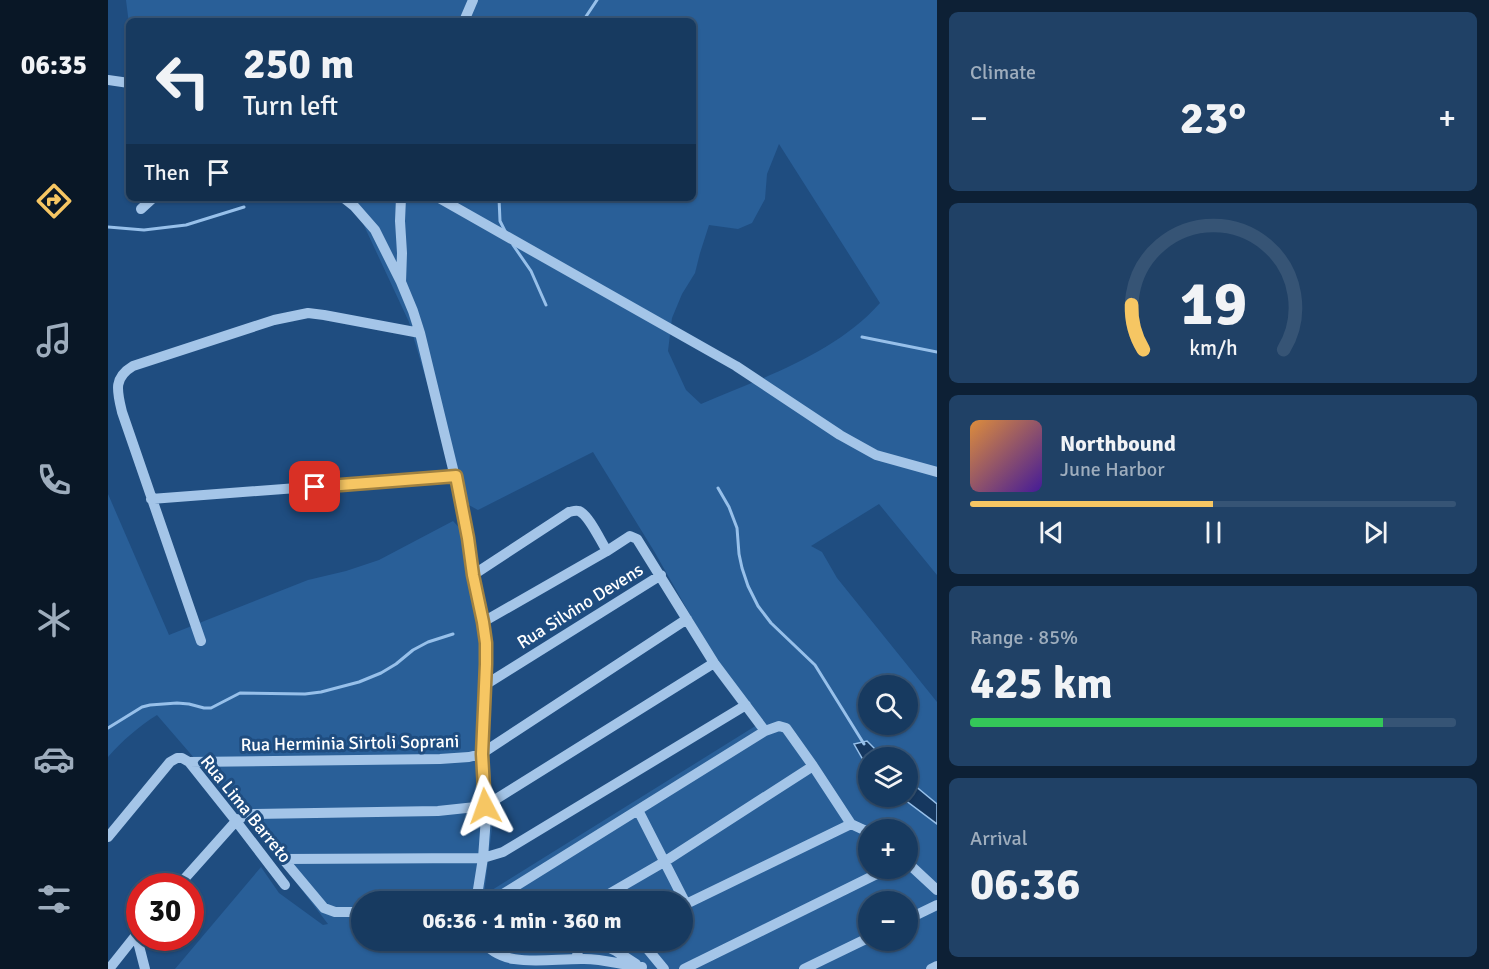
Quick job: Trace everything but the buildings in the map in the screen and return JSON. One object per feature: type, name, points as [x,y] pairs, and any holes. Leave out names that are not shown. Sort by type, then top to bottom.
[{"type":"street","points":[[465,18],[473,0]]},
{"type":"street","points":[[108,80],[126,83]]},
{"type":"street","points":[[141,209],[150,201]]},
{"type":"street","points":[[348,201],[375,230],[413,311],[456,476],[468,538],[486,643],[482,754],[486,817],[478,891]]},
{"type":"street","points":[[401,201],[401,282]]},
{"type":"street","points":[[444,201],[736,366],[840,435],[876,455],[937,472]]},
{"type":"street","points":[[201,641],[118,397],[119,379],[126,370],[133,366],[274,320],[308,313],[420,333]]},
{"type":"street","points":[[151,499],[456,476]]},
{"type":"street","points":[[473,575],[573,511],[585,515],[607,551]]},
{"type":"street","points":[[483,622],[630,536],[637,538],[714,663],[765,731]]},
{"type":"street","name":"Rua Silvino Devens","points":[[486,685],[661,575]]},
{"type":"street","name":"Rua Herminia Sirtoli Soprani","points":[[189,762],[440,759],[482,754],[687,619]]},
{"type":"street","points":[[190,873],[236,821],[249,814],[438,811],[485,806],[714,663]]},
{"type":"street","points":[[283,859],[483,858],[503,852],[746,705]]},
{"type":"street","points":[[508,891],[765,731],[779,726],[786,728],[852,824],[858,827]]},
{"type":"street","name":"Rua Lima Barreto","points":[[108,837],[170,762],[182,758],[189,762],[285,885]]},
{"type":"street","points":[[614,891],[664,862],[813,766]]},
{"type":"street","points":[[638,810],[677,891]]},
{"type":"street","name":"Rua Lima Barreto","points":[[249,814],[324,908],[335,912],[351,912]]},
{"type":"street","points":[[693,901],[852,824]]},
{"type":"street","points":[[918,873],[937,891]]},
{"type":"street","points":[[684,969],[868,879]]},
{"type":"street","points":[[918,914],[937,905]]},
{"type":"street","points":[[804,969],[828,964],[858,944]]},
{"type":"street","points":[[109,969],[126,947]]},
{"type":"street","points":[[142,951],[145,969]]},
{"type":"street","points":[[486,951],[493,959],[518,969],[584,958],[643,968]]},
{"type":"street","points":[[521,951],[524,968]]},
{"type":"street","points":[[576,959],[578,951]]},
{"type":"street","points":[[616,951],[643,968]]},
{"type":"street","points":[[649,951],[664,969]]},
{"type":"street","points":[[931,969],[937,966]]},
{"type":"shaded area","points":[[126,0],[937,0],[937,575],[879,504],[811,546],[822,552],[837,578],[915,675],[858,675],[858,735],[918,735],[918,678],[937,702],[937,804],[918,788],[918,747],[873,747],[867,741],[865,747],[858,747],[858,807],[914,807],[937,824],[937,969],[175,969],[190,951],[204,951],[204,935],[261,867],[279,893],[323,925],[328,924],[252,825],[157,715],[131,734],[108,757],[108,494],[169,635],[308,580],[379,560],[453,521],[470,539],[488,705],[492,828],[484,891],[351,891],[351,951],[693,951],[693,891],[490,891],[757,725],[726,678],[654,551],[593,452],[478,510],[467,504],[458,492],[409,322],[352,201],[696,201],[696,18],[128,18]],"holes":[[[779,144],[880,303],[862,321],[820,351],[773,374],[701,404],[686,390],[668,351],[672,318],[682,294],[695,273],[709,225],[738,229],[752,223],[765,199],[767,174]]]},
{"type":"shaded area","points":[[867,741],[873,747],[858,747],[858,751],[854,744]]},
{"type":"shaded area","points":[[918,788],[937,804],[937,824],[914,807],[918,807]]},
{"type":"waterway","points":[[585,18],[597,0]]},
{"type":"waterway","points":[[499,201],[500,221],[505,231]]},
{"type":"waterway","points":[[108,227],[144,230],[186,225],[244,207]]},
{"type":"waterway","points":[[513,245],[531,271],[546,305]]},
{"type":"waterway","points":[[862,337],[937,352]]},
{"type":"waterway","points":[[718,488],[737,528],[742,568],[758,606],[771,623],[815,665],[864,744]]},
{"type":"waterway","points":[[108,728],[142,707],[150,705],[177,703],[211,708],[240,693],[305,694],[359,682],[381,673],[428,642],[453,634]]},
{"type":"route","points":[[315,487],[456,476],[486,643],[482,754],[485,806]]}]
